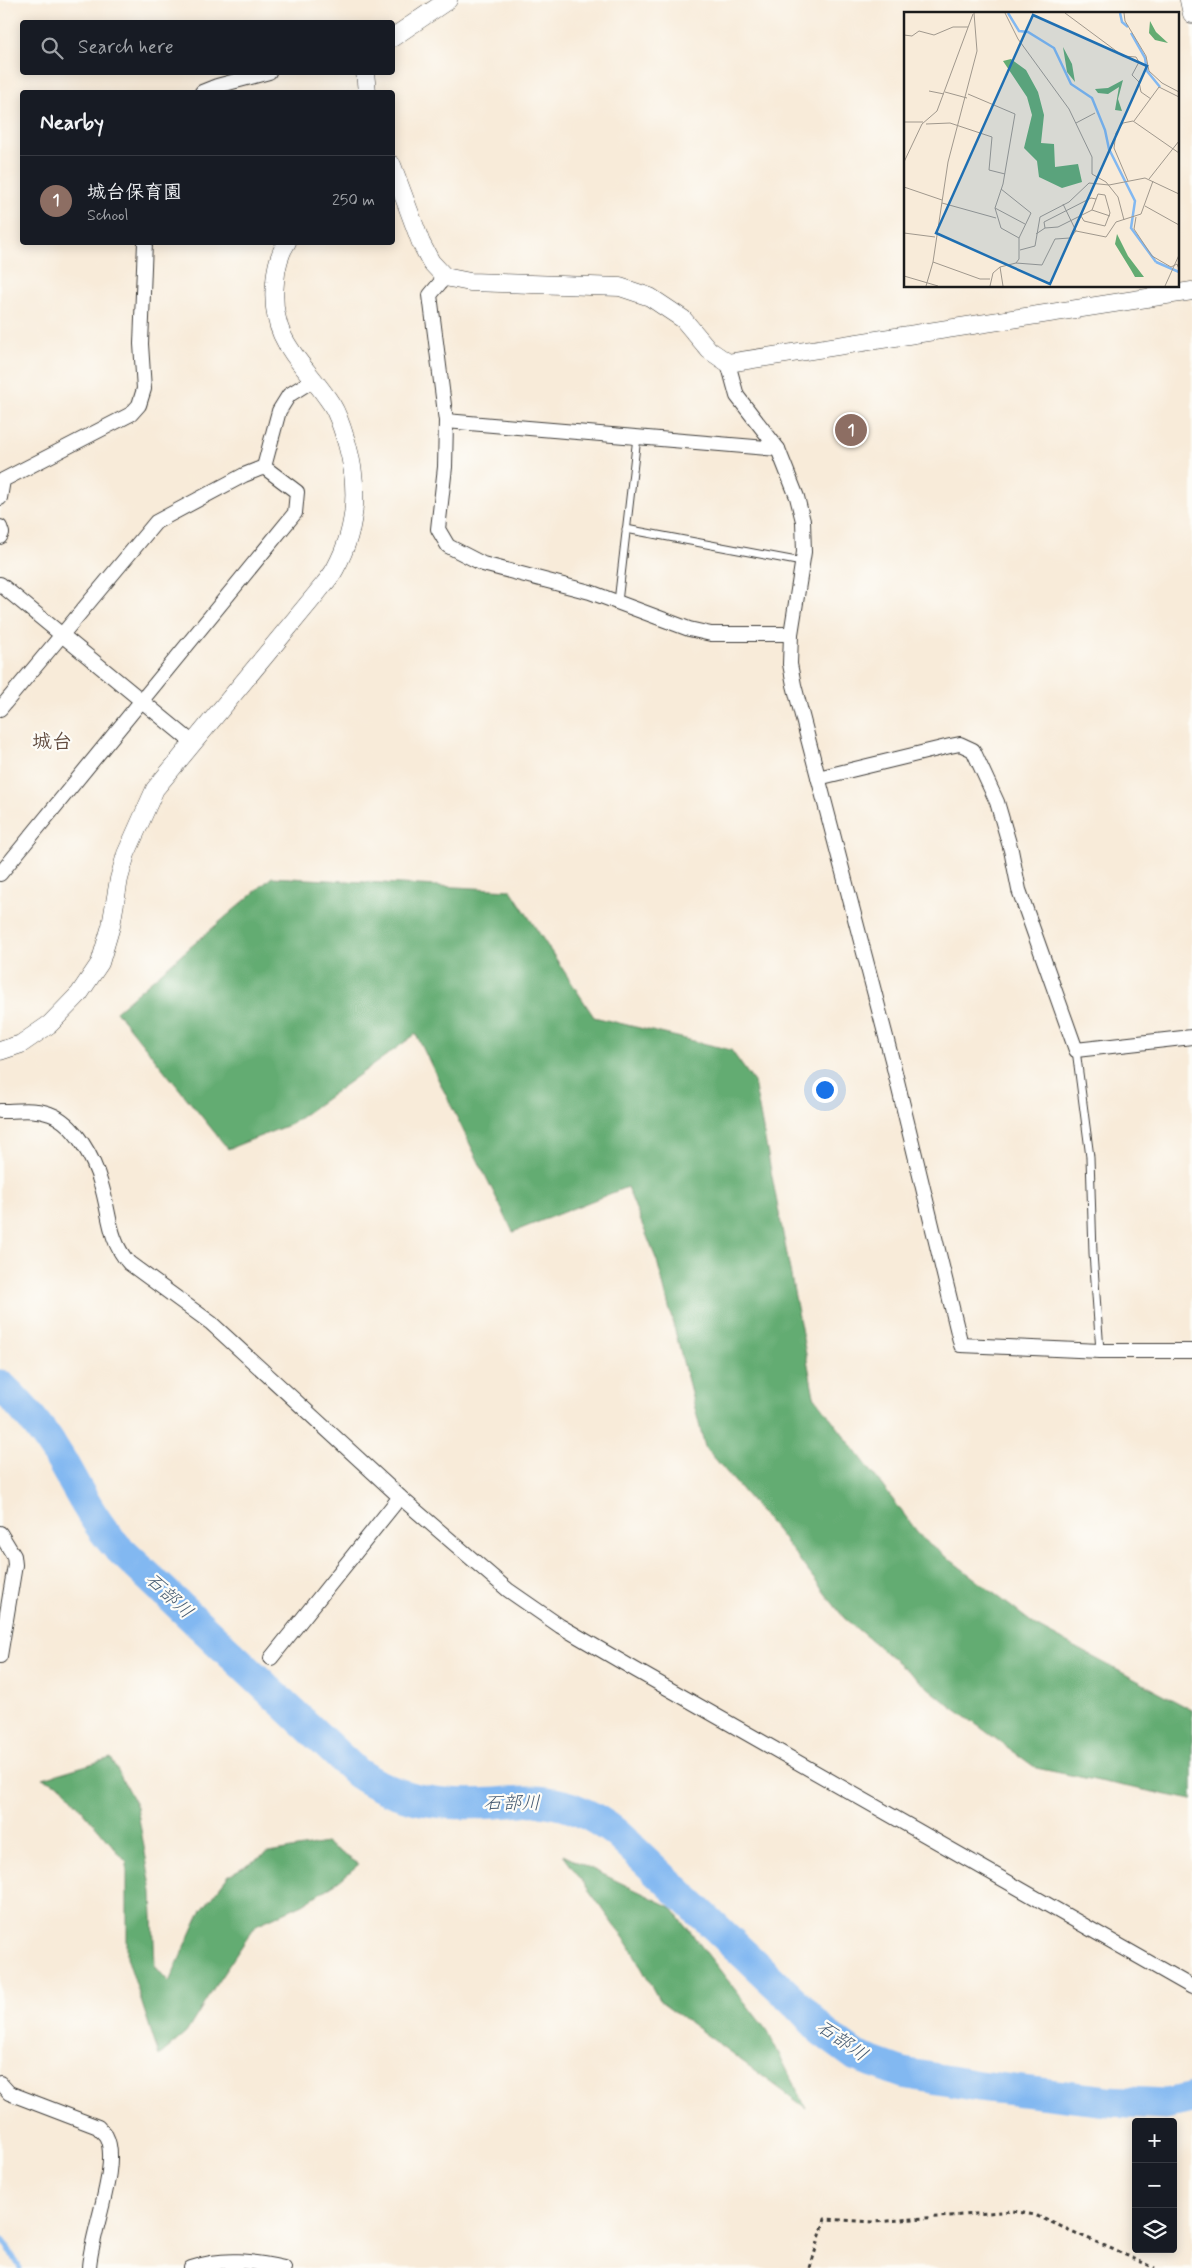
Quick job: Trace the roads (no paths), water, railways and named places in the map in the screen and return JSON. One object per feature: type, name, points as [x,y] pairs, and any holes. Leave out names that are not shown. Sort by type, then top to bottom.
[{"type":"street","points":[[395,36],[448,0]]},
{"type":"street","points":[[1189,0],[1192,14]]},
{"type":"street","points":[[207,90],[258,75]]},
{"type":"street","points":[[365,75],[367,90]]},
{"type":"street","points":[[395,178],[430,262],[445,276],[470,282],[620,287],[650,297],[684,319],[709,350],[728,363],[737,396],[778,449],[794,489],[803,521],[805,538],[792,634],[790,664],[794,685],[892,1060],[961,1345],[1100,1351],[1192,1351]]},
{"type":"street","points":[[0,498],[3,480],[131,414],[139,405],[144,389],[141,344],[145,245]]},
{"type":"street","points":[[0,1051],[21,1044],[50,1024],[79,994],[100,963],[111,926],[119,879],[126,854],[155,789],[335,569],[348,537],[355,500],[354,468],[333,406],[290,351],[278,328],[273,300],[275,272],[285,245]]},
{"type":"street","points":[[445,276],[430,295],[446,420],[445,466],[438,529],[448,546],[484,564],[590,592],[689,629],[711,634],[792,634]]},
{"type":"street","points":[[728,363],[1192,291]]},
{"type":"street","points":[[264,467],[279,411],[289,395],[313,380]]},
{"type":"street","points":[[446,420],[778,449]]},
{"type":"street","points":[[0,709],[156,522],[244,475],[264,467]]},
{"type":"street","points":[[0,874],[295,513],[297,492],[264,467]]},
{"type":"street","points":[[0,527],[2,533],[0,537]]},
{"type":"street","points":[[0,584],[194,743]]},
{"type":"street","points":[[818,778],[960,744],[973,750],[997,802],[1012,850],[1019,890],[1076,1050],[1192,1037]]},
{"type":"street","points":[[0,1111],[49,1113],[66,1124],[81,1142],[101,1183],[110,1225],[120,1253],[141,1273],[211,1323],[400,1497],[508,1590],[560,1626],[1192,1987]]},
{"type":"street","points":[[270,1658],[400,1497]]},
{"type":"street","points":[[0,1533],[14,1556],[15,1565],[0,1656]]},
{"type":"street","points":[[0,2083],[10,2092],[98,2127],[106,2136],[109,2150],[109,2170],[89,2268]]},
{"type":"street","points":[[191,2268],[207,2263],[228,2260],[251,2261],[284,2268]]},
{"type":"lane","points":[[618,602],[637,437]]},
{"type":"lane","points":[[626,529],[802,562]]},
{"type":"lane","points":[[1076,1050],[1090,1157],[1100,1351]]},
{"type":"waterway","name":"石部川","points":[[0,1385],[33,1420],[48,1440],[93,1516],[117,1547],[357,1773],[390,1791],[424,1800],[459,1804],[541,1801],[566,1806],[592,1817],[616,1833],[799,2006],[823,2032],[856,2056],[903,2073],[979,2086],[1108,2101],[1166,2104],[1192,2098]]},
{"type":"waterway","points":[[0,2237],[20,2268]]},
{"type":"place","name":"城台保育園","points":[[851,430]]},
{"type":"district","name":"城台","points":[[52,742]]}]
